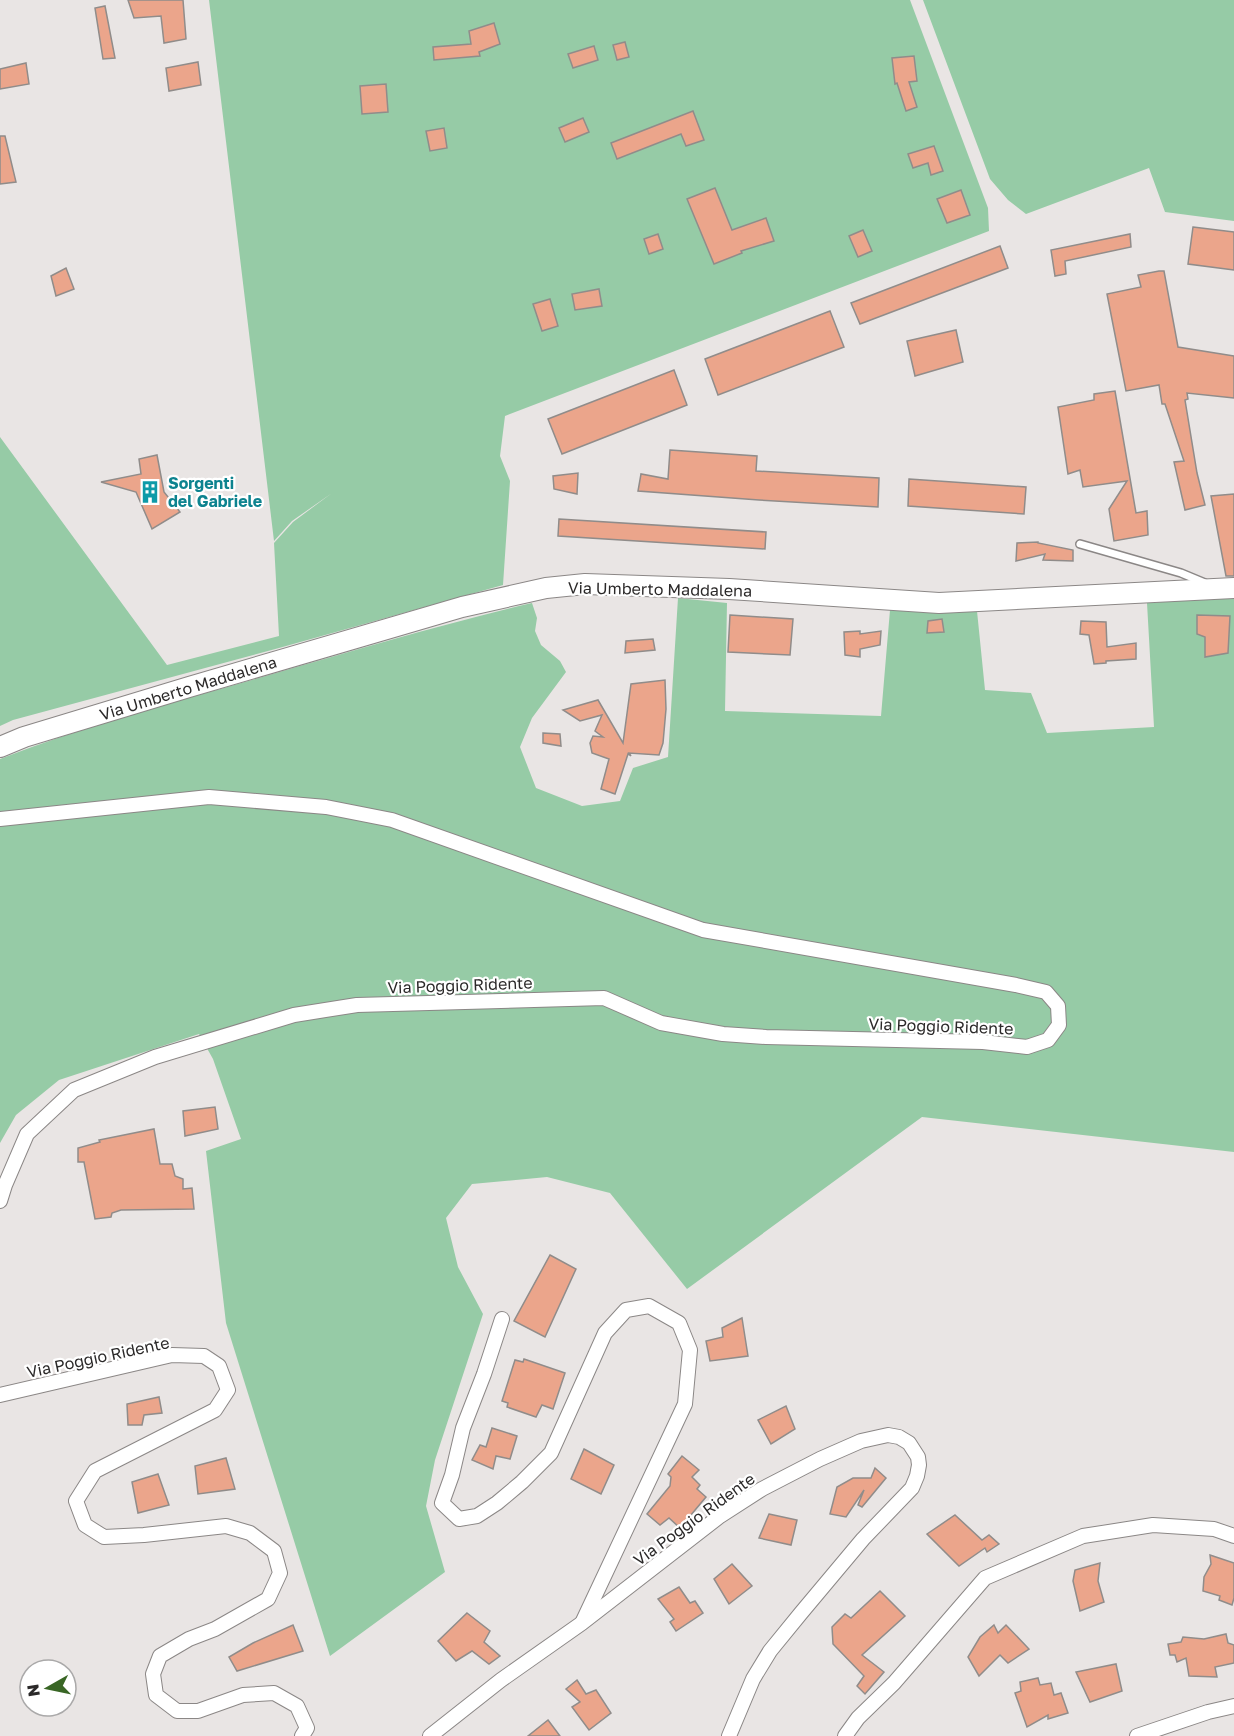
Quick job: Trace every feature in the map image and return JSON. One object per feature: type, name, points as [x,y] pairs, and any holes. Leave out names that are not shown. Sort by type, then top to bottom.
[{"type":"street","name":"Via Umberto Maddalena","points":[[0,747],[24,737],[189,687],[462,608],[546,588],[585,584],[729,588],[939,603],[1226,588]]},
{"type":"street","name":"Via Poggio Ridente","points":[[0,819],[209,797],[326,807],[392,820],[703,930],[1004,982],[1046,992],[1058,1006],[1059,1025],[1048,1040],[1027,1047],[983,1042],[723,1034],[661,1023],[604,998],[357,1005],[304,1013],[155,1057],[74,1090],[27,1134],[0,1201]]},
{"type":"street","points":[[502,1319],[463,1428],[452,1475],[442,1503],[459,1519],[477,1516],[497,1503],[522,1482],[550,1453],[605,1333],[626,1310],[649,1306],[679,1323],[690,1350],[685,1404],[582,1623]]},
{"type":"street","name":"Via Poggio Ridente","points":[[0,1395],[172,1355],[204,1356],[219,1366],[228,1390],[215,1410],[96,1471],[76,1501],[85,1525],[104,1537],[226,1526],[250,1533],[274,1551],[280,1573],[268,1599],[160,1656],[153,1674],[156,1695],[177,1711],[198,1711],[243,1695],[274,1693],[297,1706],[307,1728],[302,1736]]},
{"type":"street","name":"Via Poggio Ridente","points":[[429,1736],[501,1680],[582,1623],[720,1516],[762,1489],[861,1441],[888,1435],[899,1437],[909,1443],[918,1457],[917,1476],[912,1488],[863,1539],[770,1651],[753,1679],[729,1736]]},
{"type":"street","points":[[845,1736],[858,1718],[894,1683],[985,1578],[1083,1536],[1153,1525],[1214,1529],[1234,1536]]},
{"type":"street","points":[[1137,1736],[1208,1712],[1234,1706]]},
{"type":"lane","points":[[1080,544],[1226,588]]},
{"type":"green space","points":[[209,0],[910,0],[988,208],[989,231],[505,416],[500,456],[510,481],[503,585],[13,720],[0,726],[0,437],[167,665],[279,636],[274,543],[293,522],[332,493],[292,521],[274,541]]},
{"type":"green space","points":[[923,0],[1234,0],[1234,221],[1165,212],[1149,168],[1026,214],[1008,200],[990,179]]},
{"type":"green space","points":[[1234,597],[1234,1152],[922,1117],[687,1289],[610,1193],[547,1177],[472,1184],[446,1218],[458,1267],[483,1314],[435,1460],[426,1506],[445,1572],[330,1656],[226,1323],[206,1151],[241,1139],[213,1059],[199,1034],[59,1080],[16,1115],[0,1143],[0,759],[66,735],[167,704],[532,603],[537,618],[535,631],[541,645],[560,661],[566,672],[532,718],[520,747],[536,788],[582,806],[620,801],[633,768],[668,757],[678,598],[727,603],[725,711],[881,716],[890,610],[935,613],[977,611],[985,690],[1031,693],[1047,733],[1154,727],[1147,603]]},
{"type":"building","points":[[128,0],[183,0],[186,39],[164,43],[161,16],[134,18]]},
{"type":"building","points":[[105,6],[115,58],[103,59],[95,8]]},
{"type":"building","points":[[494,23],[500,44],[479,52],[480,56],[434,60],[433,47],[471,44],[469,31]]},
{"type":"building","points":[[625,42],[629,57],[617,60],[613,45]]},
{"type":"building","points":[[594,46],[598,60],[573,68],[568,54]]},
{"type":"building","points":[[914,56],[917,81],[909,82],[917,107],[906,111],[897,83],[895,84],[892,58]]},
{"type":"building","points":[[198,62],[201,85],[169,91],[166,68]]},
{"type":"building","points":[[26,63],[29,84],[0,89],[0,69]]},
{"type":"building","points":[[386,84],[388,112],[362,114],[360,86]]},
{"type":"building","points":[[693,111],[704,140],[686,146],[681,134],[617,159],[611,143]]},
{"type":"building","points":[[583,118],[589,132],[565,142],[559,128]]},
{"type":"building","points":[[444,128],[447,148],[430,151],[426,131]]},
{"type":"building","points":[[0,136],[5,136],[16,182],[0,184]]},
{"type":"building","points":[[934,146],[943,171],[931,175],[928,163],[913,168],[908,154]]},
{"type":"building","points":[[715,188],[732,230],[766,218],[774,241],[741,251],[742,253],[714,264],[687,199]]},
{"type":"building","points":[[961,190],[970,215],[947,223],[937,199]]},
{"type":"building","points":[[1193,227],[1234,232],[1234,270],[1188,264]]},
{"type":"building","points":[[863,230],[872,251],[858,257],[849,236]]},
{"type":"building","points":[[658,234],[663,249],[649,254],[644,239]]},
{"type":"building","points":[[1130,234],[1131,247],[1065,261],[1066,274],[1055,276],[1051,250]]},
{"type":"building","points":[[1000,246],[1008,268],[860,324],[851,303]]},
{"type":"building","points":[[66,268],[74,289],[56,296],[51,276]]},
{"type":"building","points":[[1164,271],[1178,347],[1234,356],[1234,398],[1187,393],[1188,399],[1185,400],[1197,473],[1205,505],[1185,510],[1174,462],[1184,461],[1165,404],[1162,404],[1159,385],[1126,391],[1107,294],[1141,287],[1138,275]]},
{"type":"building","points":[[599,289],[602,306],[575,310],[572,294]]},
{"type":"building","points":[[550,299],[558,326],[542,331],[533,304]]},
{"type":"building","points":[[830,311],[844,347],[718,395],[705,359]]},
{"type":"building","points":[[956,330],[963,362],[915,376],[907,341]]},
{"type":"building","points":[[674,370],[687,405],[562,454],[548,419]]},
{"type":"building","points":[[1115,391],[1136,513],[1147,511],[1148,535],[1114,541],[1109,509],[1127,481],[1083,487],[1080,470],[1068,474],[1058,407],[1094,400],[1094,394]]},
{"type":"building","points":[[670,450],[757,456],[756,471],[879,478],[878,507],[638,491],[641,474],[668,479]]},
{"type":"building","name":"Sorgenti del Gabriele","points":[[157,455],[164,492],[180,512],[152,529],[136,492],[101,482],[141,474],[139,459]]},
{"type":"building","points":[[578,473],[577,494],[554,489],[553,476]]},
{"type":"building","points":[[909,479],[1026,487],[1024,514],[908,506]]},
{"type":"building","points":[[1234,494],[1234,576],[1226,576],[1211,496]]},
{"type":"building","points":[[559,519],[766,532],[765,549],[558,536]]},
{"type":"building","points":[[1038,542],[1073,550],[1073,561],[1043,560],[1045,554],[1016,561],[1017,543]]},
{"type":"building","points":[[730,615],[793,619],[790,655],[728,652]]},
{"type":"building","points":[[1197,615],[1230,616],[1228,653],[1205,657],[1205,637],[1197,634]]},
{"type":"building","points":[[942,619],[944,632],[927,633],[928,621]]},
{"type":"building","points":[[1081,621],[1106,622],[1107,647],[1136,643],[1136,659],[1094,664],[1089,635],[1080,634]]},
{"type":"building","points":[[860,631],[860,634],[881,631],[880,645],[860,649],[860,657],[845,655],[844,632]]},
{"type":"building","points":[[653,639],[655,650],[625,653],[626,641]]},
{"type":"building","points":[[665,680],[666,709],[663,743],[659,755],[629,753],[631,756],[628,754],[615,794],[601,789],[609,759],[592,753],[590,743],[593,736],[603,737],[595,731],[602,715],[580,721],[563,710],[598,700],[623,743],[631,684]]},
{"type":"building","points":[[543,733],[560,734],[561,746],[543,743]]},
{"type":"building","points":[[215,1107],[218,1129],[185,1136],[183,1111]]},
{"type":"building","points":[[154,1129],[160,1164],[172,1164],[175,1176],[183,1179],[183,1189],[192,1188],[194,1209],[121,1210],[112,1213],[111,1217],[95,1219],[84,1162],[78,1162],[78,1148],[100,1142],[99,1140]]},
{"type":"building","points":[[550,1255],[576,1269],[545,1337],[514,1321]]},
{"type":"building","points":[[742,1318],[748,1356],[710,1361],[706,1341],[723,1337],[722,1328]]},
{"type":"building","points":[[524,1359],[565,1373],[553,1409],[542,1405],[536,1417],[507,1407],[508,1403],[502,1401],[515,1360],[523,1362]]},
{"type":"building","points":[[159,1397],[162,1413],[144,1415],[142,1425],[128,1425],[127,1404]]},
{"type":"building","points":[[786,1406],[795,1429],[771,1444],[758,1420]]},
{"type":"building","points":[[492,1428],[517,1436],[510,1459],[496,1456],[493,1469],[472,1460],[480,1445],[486,1447]]},
{"type":"building","points":[[584,1449],[614,1465],[601,1494],[571,1479]]},
{"type":"building","points":[[682,1456],[699,1470],[692,1477],[700,1485],[697,1489],[706,1497],[680,1528],[669,1518],[660,1525],[647,1514],[670,1486],[671,1477],[668,1474]]},
{"type":"building","points":[[226,1458],[235,1489],[198,1494],[195,1466]]},
{"type":"building","points":[[875,1468],[886,1478],[862,1507],[858,1505],[864,1490],[846,1517],[830,1514],[837,1487],[853,1478],[871,1478]]},
{"type":"building","points":[[158,1474],[169,1505],[138,1513],[132,1482]]},
{"type":"building","points":[[769,1514],[797,1520],[791,1545],[759,1538]]},
{"type":"building","points":[[955,1515],[982,1540],[989,1535],[999,1544],[987,1552],[985,1548],[959,1566],[927,1534]]},
{"type":"building","points":[[1210,1555],[1234,1563],[1232,1605],[1219,1600],[1220,1596],[1203,1591],[1204,1577],[1211,1564]]},
{"type":"building","points":[[1100,1563],[1098,1581],[1104,1602],[1080,1611],[1073,1581],[1075,1570]]},
{"type":"building","points":[[732,1564],[752,1586],[729,1604],[714,1579]]},
{"type":"building","points":[[679,1587],[690,1603],[695,1601],[703,1613],[676,1631],[670,1622],[674,1619],[658,1599]]},
{"type":"building","points":[[880,1591],[905,1616],[862,1655],[884,1672],[865,1694],[857,1686],[864,1676],[833,1644],[832,1627],[845,1614],[851,1618]]},
{"type":"building","points":[[467,1613],[490,1631],[484,1642],[500,1656],[489,1664],[472,1651],[456,1661],[438,1641]]},
{"type":"building","points":[[293,1625],[303,1651],[237,1671],[229,1657]]},
{"type":"building","points":[[994,1625],[998,1633],[1006,1625],[1029,1649],[1008,1663],[1000,1655],[979,1676],[968,1657],[980,1637]]},
{"type":"building","points":[[1226,1634],[1228,1643],[1234,1645],[1234,1663],[1215,1667],[1217,1677],[1189,1676],[1186,1658],[1177,1662],[1175,1655],[1170,1655],[1168,1644],[1181,1642],[1183,1637],[1204,1639]]},
{"type":"building","points":[[1116,1664],[1122,1691],[1090,1702],[1076,1672]]},
{"type":"building","points":[[1038,1678],[1040,1685],[1051,1683],[1054,1695],[1061,1693],[1068,1713],[1048,1719],[1048,1715],[1027,1727],[1015,1693],[1021,1691],[1020,1682]]},
{"type":"building","points":[[577,1680],[586,1694],[596,1690],[611,1713],[589,1730],[572,1707],[580,1702],[566,1689]]},
{"type":"building","points":[[548,1720],[560,1736],[528,1736]]},
{"type":"place","name":"Sorgenti del Gabriele","points":[[150,492]]}]
